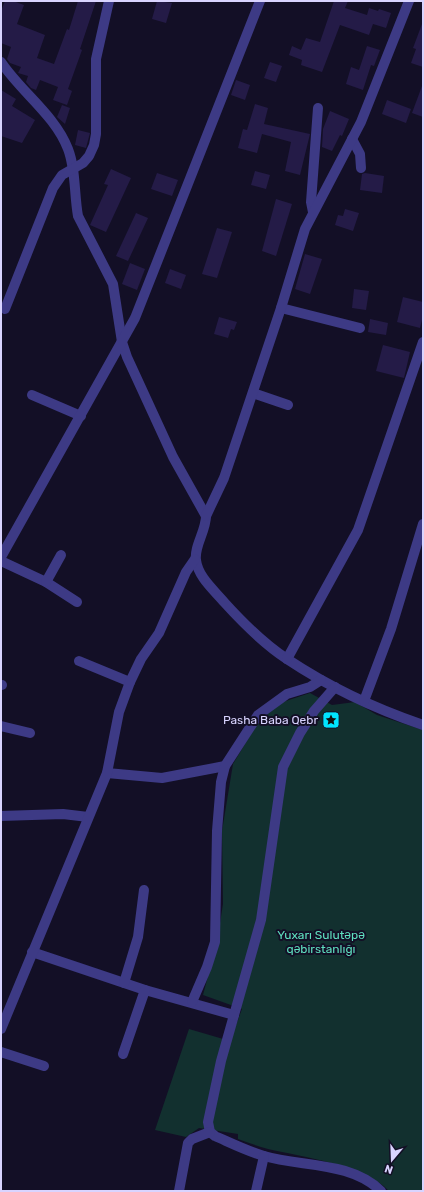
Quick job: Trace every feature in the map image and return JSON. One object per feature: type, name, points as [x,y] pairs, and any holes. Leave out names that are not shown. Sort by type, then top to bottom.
[{"type":"street","points":[[5,309],[53,188],[62,175],[74,169],[89,156],[94,145],[96,134],[96,59],[110,1]]},
{"type":"street","points":[[1,557],[81,416],[104,371],[122,342],[140,305],[260,1]]},
{"type":"street","points":[[1,1029],[5,1010],[32,952],[107,773],[119,712],[130,682],[141,658],[159,633],[186,572],[195,559],[206,523],[206,516],[224,478],[281,308],[300,242],[313,212],[352,139],[390,53],[409,1]]},
{"type":"street","points":[[1,62],[60,134],[68,148],[74,169],[78,216],[113,284],[122,342],[135,375],[173,457],[206,516]]},
{"type":"street","points":[[313,212],[311,197],[318,108]]},
{"type":"street","points":[[352,139],[360,154],[361,168]]},
{"type":"street","points":[[281,308],[360,328]]},
{"type":"street","points":[[287,659],[358,530],[423,342]]},
{"type":"street","points":[[253,393],[288,405]]},
{"type":"street","points":[[32,395],[81,416]]},
{"type":"street","points":[[364,701],[389,636],[423,524]]},
{"type":"street","points":[[46,582],[61,555]]},
{"type":"street","points":[[195,559],[203,577],[219,596],[256,634],[287,659],[335,687],[364,701],[423,725]]},
{"type":"street","points":[[1,561],[46,582],[77,602]]},
{"type":"street","points":[[78,661],[130,682]]},
{"type":"street","points":[[192,1002],[207,966],[214,942],[217,831],[221,782],[225,766],[258,715],[288,694],[310,687],[321,680]]},
{"type":"street","points":[[335,687],[314,711],[300,733],[284,767],[262,913],[234,1015],[208,1122],[210,1132],[215,1136],[264,1156],[326,1165],[368,1181],[381,1191]]},
{"type":"street","points":[[1,726],[30,733]]},
{"type":"street","points":[[107,773],[162,778],[225,766]]},
{"type":"street","points":[[1,816],[62,814],[88,817]]},
{"type":"street","points":[[124,983],[138,937],[144,890]]},
{"type":"street","points":[[32,952],[145,990],[234,1015]]},
{"type":"street","points":[[123,1054],[145,990]]},
{"type":"street","points":[[1,1052],[44,1066]]},
{"type":"street","points":[[179,1191],[188,1143],[192,1139],[210,1132]]},
{"type":"street","points":[[256,1191],[264,1156]]},
{"type":"green space","name":"Yuxarı Sulutəpə qəbirstanlığı","points":[[310,693],[332,705],[355,702],[377,715],[423,730],[423,1191],[389,1191],[378,1182],[349,1168],[260,1147],[238,1139],[238,1134],[199,1128],[186,1137],[155,1130],[189,1029],[230,1041],[242,1009],[203,995],[217,942],[223,904],[222,831],[233,764],[260,719],[283,702]]},
{"type":"building","points":[[5,1],[13,1],[24,5],[17,24],[45,35],[37,58],[54,64],[67,29],[69,30],[78,1],[96,1],[80,49],[82,50],[68,89],[72,91],[67,105],[53,100],[58,87],[40,80],[36,90],[31,88],[26,82],[28,76],[18,73],[21,67],[10,63],[7,59],[11,47],[1,43],[1,11]]},
{"type":"building","points":[[157,1],[172,3],[166,23],[152,19]]},
{"type":"building","points":[[334,1],[348,1],[345,8],[367,15],[369,8],[378,11],[379,9],[391,13],[386,28],[373,24],[369,35],[340,25],[322,72],[301,65],[302,60],[289,55],[292,46],[301,50],[306,38],[320,42]]},
{"type":"building","points":[[422,24],[423,67],[411,63],[416,49],[413,48]]},
{"type":"building","points":[[367,46],[380,50],[374,66],[371,65],[363,90],[346,84],[351,67],[359,70]]},
{"type":"building","points":[[270,62],[282,66],[276,82],[264,78]]},
{"type":"building","points":[[236,80],[250,85],[245,100],[231,95]]},
{"type":"building","points":[[422,86],[423,87],[423,117],[412,113]]},
{"type":"building","points":[[1,90],[16,99],[12,106],[35,120],[22,143],[1,136]]},
{"type":"building","points":[[387,100],[411,109],[406,123],[382,114]]},
{"type":"building","points":[[255,104],[268,108],[264,124],[310,134],[300,175],[285,171],[291,142],[262,134],[257,153],[238,148],[243,129],[247,130]]},
{"type":"building","points":[[62,105],[70,108],[65,124],[57,117]]},
{"type":"building","points":[[330,111],[349,119],[342,136],[340,135],[332,151],[322,147],[323,129]]},
{"type":"building","points":[[78,130],[90,133],[86,148],[75,145]]},
{"type":"building","points":[[111,169],[131,178],[106,232],[90,225],[108,185],[104,184]]},
{"type":"building","points":[[255,171],[270,175],[266,189],[251,185]]},
{"type":"building","points":[[157,173],[178,180],[172,196],[151,189]]},
{"type":"building","points":[[365,173],[384,176],[382,193],[360,190],[362,174]]},
{"type":"building","points":[[276,199],[292,204],[276,256],[262,251]]},
{"type":"building","points":[[345,209],[359,213],[353,231],[335,225],[338,215],[343,216]]},
{"type":"building","points":[[136,213],[148,218],[128,261],[116,256]]},
{"type":"building","points":[[217,228],[232,232],[217,278],[202,274]]},
{"type":"building","points":[[305,254],[322,259],[310,294],[295,289]]},
{"type":"building","points":[[130,263],[145,269],[137,290],[122,284]]},
{"type":"building","points":[[170,269],[186,275],[181,289],[165,283]]},
{"type":"building","points":[[354,289],[369,291],[366,310],[352,308]]},
{"type":"building","points":[[403,297],[423,302],[423,316],[420,328],[397,322]]},
{"type":"building","points":[[219,317],[237,322],[234,330],[231,329],[228,338],[214,334]]},
{"type":"building","points":[[370,319],[388,323],[386,335],[368,332]]},
{"type":"building","points":[[383,345],[410,352],[404,378],[376,371]]},
{"type":"place","name":"Pasha Baba Qebr","points":[[331,720]]}]
